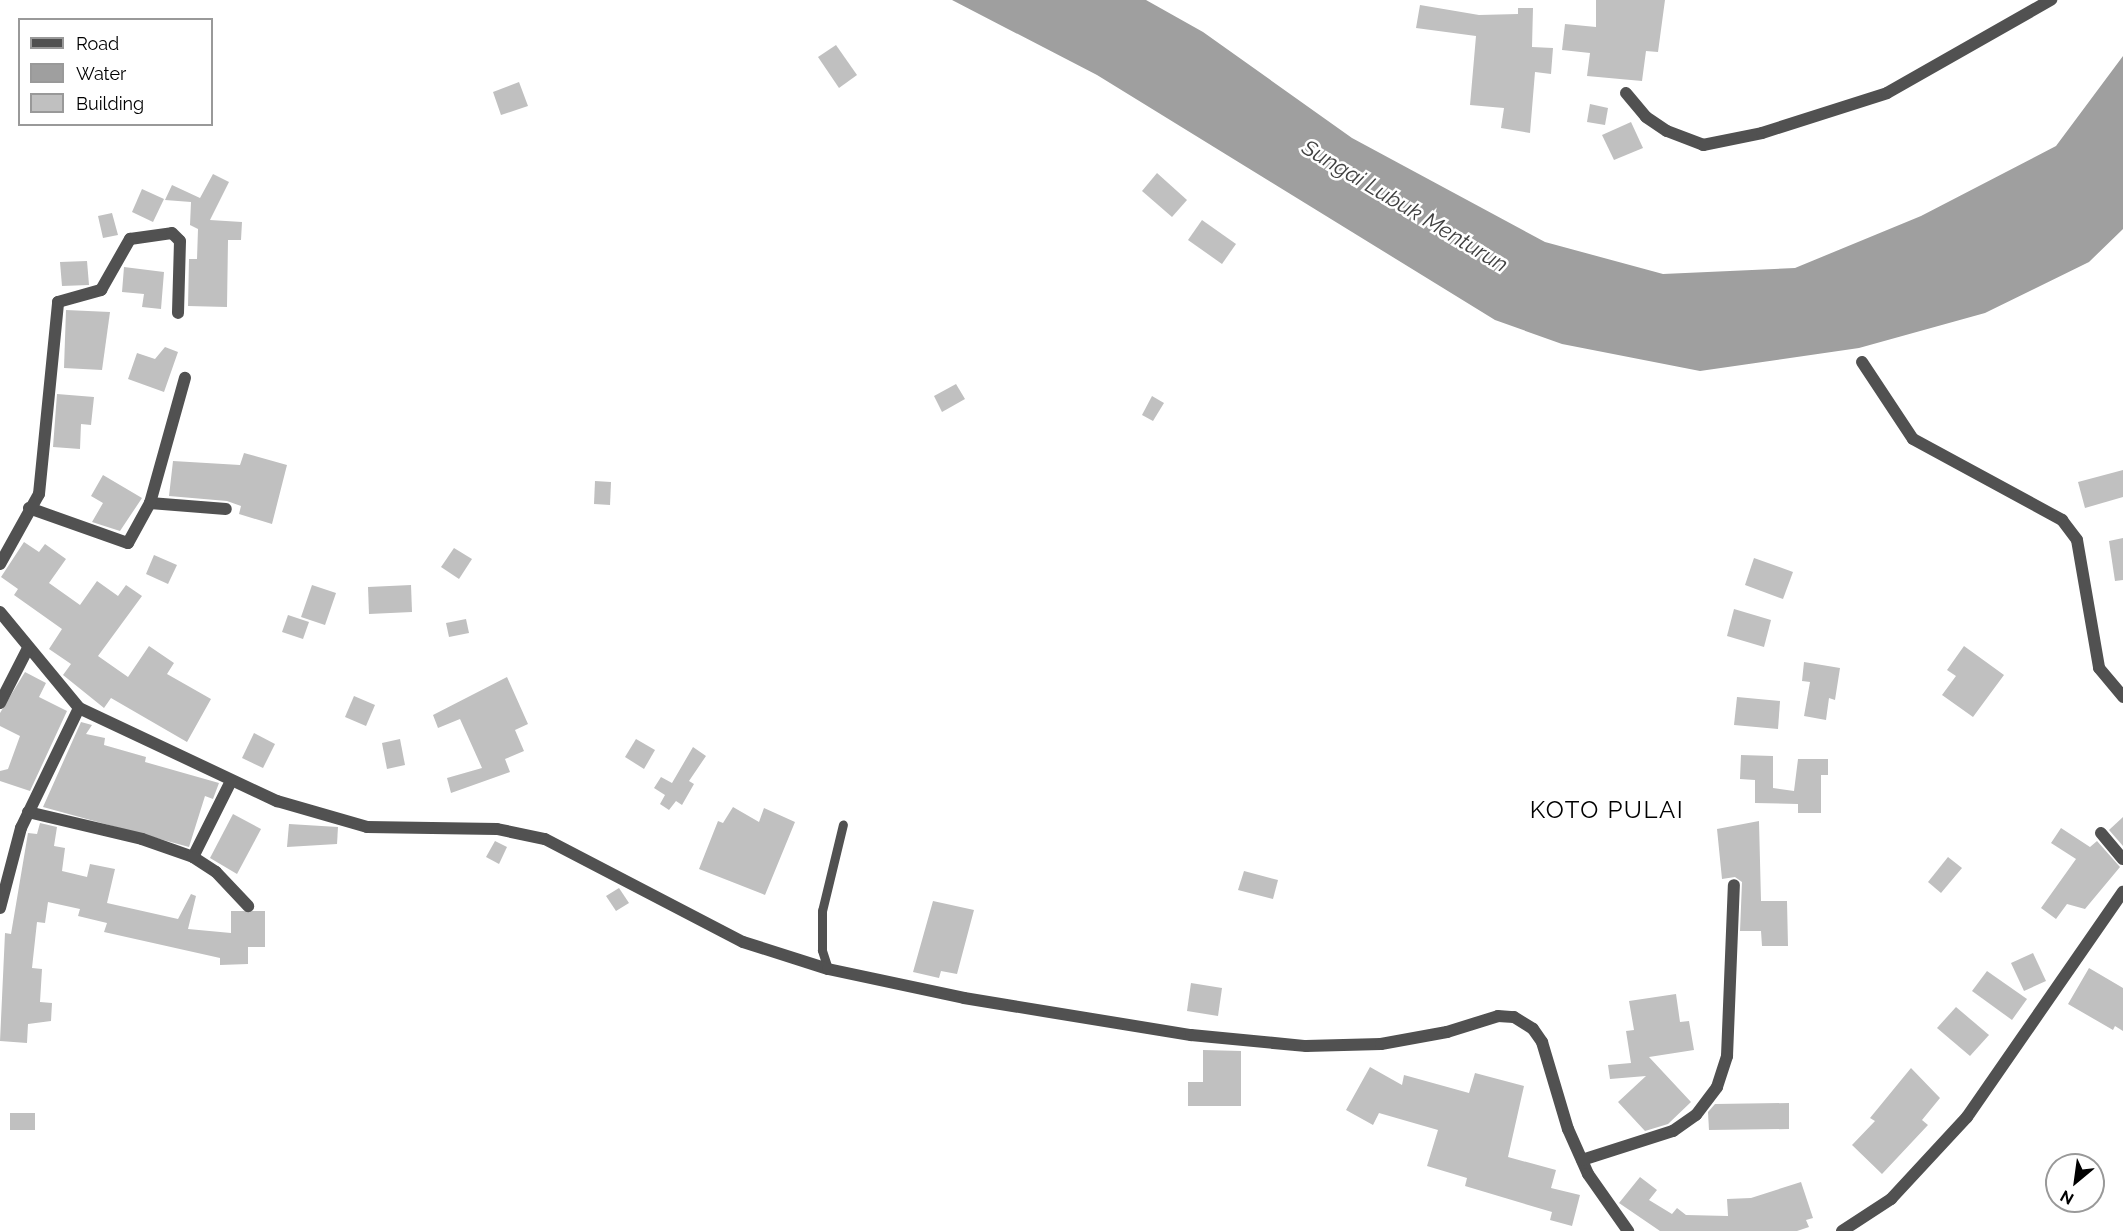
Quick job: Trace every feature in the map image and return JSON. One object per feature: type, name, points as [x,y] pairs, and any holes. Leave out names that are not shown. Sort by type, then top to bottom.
[{"type":"street","points":[[1626,93],[1646,117],[1703,145],[1762,133],[1887,93],[2051,0]]},
{"type":"street","points":[[0,564],[41,484],[58,302],[101,291],[130,239],[172,233],[180,241],[178,314]]},
{"type":"street","points":[[1863,362],[1913,439],[2062,520],[2077,540],[2099,668],[2123,697]]},
{"type":"street","points":[[29,508],[122,544],[136,536],[150,503],[185,378]]},
{"type":"street","points":[[150,503],[226,509]]},
{"type":"street","points":[[0,612],[27,650],[79,708],[277,801],[367,827],[497,829],[545,839],[743,942],[828,969],[964,998],[1179,1033],[1306,1046],[1381,1044],[1447,1032],[1498,1016],[1514,1017],[1525,1022],[1542,1042],[1568,1130],[1582,1160],[1628,1231]]},
{"type":"street","points":[[0,703],[27,650]]},
{"type":"street","points":[[0,908],[28,812],[79,708]]},
{"type":"street","points":[[193,857],[231,781]]},
{"type":"street","points":[[28,812],[142,838],[193,857],[216,872],[248,906]]},
{"type":"street","points":[[2102,833],[2123,859]]},
{"type":"street","points":[[1582,1160],[1672,1131],[1696,1115],[1717,1087],[1727,1056],[1734,885]]},
{"type":"street","points":[[1842,1231],[1891,1198],[1966,1117],[2123,891]]},
{"type":"lane","points":[[828,969],[822,950],[822,911],[843,824]]},
{"type":"water","name":"Sungai Lubuk Menturun","points":[[952,0],[1146,0],[1203,32],[1352,138],[1545,242],[1663,274],[1795,268],[1921,216],[2056,146],[2123,56],[2123,229],[2089,262],[1985,313],[1859,348],[1700,371],[1562,344],[1495,320],[1097,75]]},
{"type":"building","points":[[1596,0],[1665,0],[1658,52],[1646,51],[1642,81],[1587,76],[1590,53],[1562,50],[1565,24],[1596,27]]},
{"type":"building","points":[[1420,5],[1479,15],[1518,14],[1518,8],[1533,8],[1532,47],[1553,48],[1551,74],[1535,72],[1530,133],[1501,128],[1504,108],[1470,105],[1476,36],[1416,28]]},
{"type":"building","points":[[836,45],[857,75],[839,88],[818,57]]},
{"type":"building","points":[[519,82],[528,106],[501,115],[493,92]]},
{"type":"building","points":[[1590,104],[1608,108],[1605,125],[1587,122]]},
{"type":"building","points":[[1631,122],[1643,148],[1614,160],[1602,135]]},
{"type":"building","points":[[1157,173],[1187,200],[1172,217],[1142,191]]},
{"type":"building","points":[[213,174],[229,182],[210,220],[242,222],[241,240],[228,240],[227,307],[188,306],[189,259],[197,259],[198,229],[190,225],[191,202],[165,200],[172,185],[200,198]]},
{"type":"building","points":[[142,189],[164,199],[153,222],[132,212]]},
{"type":"building","points":[[112,213],[118,235],[103,238],[98,216]]},
{"type":"building","points":[[1202,220],[1236,244],[1222,264],[1188,240]]},
{"type":"building","points":[[87,261],[89,285],[62,286],[60,262]]},
{"type":"building","points":[[124,267],[164,272],[161,309],[142,307],[144,294],[122,292]]},
{"type":"building","points":[[66,310],[110,312],[102,370],[64,368]]},
{"type":"building","points":[[165,347],[178,352],[164,392],[128,379],[137,353],[155,359]]},
{"type":"building","points":[[956,384],[965,399],[942,412],[934,396]]},
{"type":"building","points":[[57,394],[94,397],[91,425],[81,424],[80,449],[53,447]]},
{"type":"building","points":[[1152,396],[1164,403],[1153,421],[1142,415]]},
{"type":"building","points":[[244,453],[287,465],[272,524],[239,514],[241,506],[227,501],[169,496],[173,461],[240,465]]},
{"type":"building","points":[[2123,470],[2123,497],[2085,508],[2078,482]]},
{"type":"building","points":[[103,475],[142,498],[120,531],[92,522],[103,503],[91,496]]},
{"type":"building","points":[[595,481],[611,482],[610,505],[594,504]]},
{"type":"building","points":[[2123,538],[2123,580],[2115,581],[2109,541]]},
{"type":"building","points":[[24,542],[39,552],[45,544],[66,559],[49,583],[80,605],[97,581],[118,596],[126,585],[142,596],[98,656],[128,677],[149,646],[174,663],[167,674],[211,699],[187,742],[111,698],[104,708],[63,675],[71,664],[49,649],[62,629],[14,595],[18,589],[1,577]]},
{"type":"building","points":[[454,548],[472,559],[459,579],[441,567]]},
{"type":"building","points":[[154,555],[177,565],[168,584],[146,574]]},
{"type":"building","points":[[1754,558],[1793,572],[1783,599],[1745,585]]},
{"type":"building","points":[[312,585],[336,593],[325,625],[301,617]]},
{"type":"building","points":[[411,585],[412,612],[369,614],[368,587]]},
{"type":"building","points":[[1734,609],[1771,620],[1764,647],[1727,636]]},
{"type":"building","points":[[288,615],[309,622],[303,639],[282,632]]},
{"type":"building","points":[[466,619],[469,633],[449,637],[446,623]]},
{"type":"building","points":[[1964,646],[2004,675],[1973,717],[1942,695],[1956,676],[1947,670]]},
{"type":"building","points":[[1804,662],[1840,668],[1835,700],[1829,698],[1826,720],[1804,716],[1810,682],[1802,681]]},
{"type":"building","points":[[25,672],[46,683],[39,697],[67,711],[30,791],[0,781],[0,771],[8,769],[20,736],[0,726],[0,713]]},
{"type":"building","points":[[507,677],[528,724],[515,730],[524,751],[505,759],[510,772],[451,793],[447,778],[482,768],[460,719],[438,728],[433,715]]},
{"type":"building","points":[[354,696],[375,705],[366,726],[345,717]]},
{"type":"building","points":[[1737,697],[1780,701],[1778,729],[1734,725]]},
{"type":"building","points":[[81,722],[92,725],[86,734],[105,738],[104,745],[146,757],[145,762],[219,783],[213,799],[205,796],[189,847],[43,807]]},
{"type":"building","points":[[254,733],[275,744],[263,768],[242,758]]},
{"type":"building","points":[[400,739],[405,765],[387,769],[382,743]]},
{"type":"building","points":[[636,739],[655,750],[644,769],[625,757]]},
{"type":"building","points":[[693,747],[706,756],[689,781],[694,784],[682,805],[676,801],[669,810],[660,804],[665,795],[654,788],[661,777],[672,783]]},
{"type":"building","points":[[1741,755],[1773,756],[1773,788],[1794,791],[1798,759],[1828,759],[1828,775],[1821,775],[1821,813],[1798,813],[1798,804],[1755,803],[1755,780],[1740,779]]},
{"type":"building","points":[[733,807],[759,822],[764,808],[795,822],[765,895],[699,869],[718,821],[723,823]]},
{"type":"building","points":[[233,814],[261,829],[237,874],[210,858]]},
{"type":"building","points":[[2123,817],[2123,846],[2109,830]]},
{"type":"building","points":[[1759,821],[1761,901],[1787,901],[1788,946],[1762,946],[1761,931],[1740,931],[1742,882],[1735,877],[1722,879],[1717,829]]},
{"type":"building","points":[[40,823],[57,827],[54,846],[65,848],[62,871],[87,877],[90,864],[115,869],[107,903],[178,919],[191,894],[196,896],[188,929],[231,933],[231,911],[265,911],[265,947],[248,947],[248,964],[220,965],[220,958],[104,932],[107,923],[78,916],[80,909],[48,902],[45,923],[37,922],[32,968],[42,969],[40,1002],[52,1003],[51,1021],[28,1024],[27,1043],[0,1041],[5,933],[11,934],[28,833],[37,834]]},
{"type":"building","points":[[289,824],[338,827],[337,844],[287,847]]},
{"type":"building","points":[[2061,828],[2090,847],[2097,841],[2120,867],[2085,909],[2067,904],[2056,919],[2041,908],[2076,859],[2051,843]]},
{"type":"building","points":[[495,841],[507,847],[499,864],[486,857]]},
{"type":"building","points":[[1948,857],[1962,868],[1941,893],[1928,882]]},
{"type":"building","points":[[1244,871],[1278,880],[1273,899],[1238,890]]},
{"type":"building","points":[[619,888],[629,903],[616,911],[606,896]]},
{"type":"building","points":[[933,901],[974,910],[957,974],[941,971],[939,978],[913,972]]},
{"type":"building","points":[[2033,953],[2046,981],[2024,991],[2011,963]]},
{"type":"building","points":[[2089,968],[2123,988],[2123,1031],[2115,1026],[2113,1030],[2068,1004]]},
{"type":"building","points":[[1987,971],[2027,999],[2012,1020],[1972,991]]},
{"type":"building","points":[[1191,983],[1222,988],[1218,1016],[1187,1011]]},
{"type":"building","points":[[1676,994],[1680,1022],[1689,1021],[1694,1050],[1649,1057],[1691,1102],[1668,1124],[1645,1131],[1618,1102],[1646,1076],[1610,1079],[1608,1065],[1631,1063],[1626,1031],[1634,1030],[1629,1001]]},
{"type":"building","points":[[1956,1007],[1989,1035],[1970,1056],[1937,1028]]},
{"type":"building","points":[[1203,1050],[1241,1051],[1241,1106],[1188,1106],[1188,1082],[1203,1082]]},
{"type":"building","points":[[1370,1067],[1402,1085],[1404,1075],[1469,1093],[1475,1073],[1524,1086],[1508,1157],[1556,1170],[1551,1188],[1580,1195],[1572,1226],[1550,1220],[1552,1212],[1465,1186],[1467,1178],[1427,1166],[1438,1130],[1379,1113],[1373,1125],[1346,1110]]},
{"type":"building","points":[[1911,1068],[1940,1098],[1922,1120],[1928,1125],[1882,1174],[1852,1145],[1875,1121],[1870,1118]]},
{"type":"building","points":[[1789,1103],[1789,1129],[1709,1130],[1708,1112],[1715,1104]]},
{"type":"building","points":[[10,1113],[35,1113],[35,1130],[10,1130]]},
{"type":"building","points":[[1640,1177],[1657,1190],[1649,1200],[1672,1214],[1677,1208],[1686,1215],[1728,1216],[1727,1199],[1751,1198],[1801,1182],[1813,1218],[1806,1220],[1809,1227],[1797,1231],[1660,1231],[1619,1203]]},
{"type":"district","name":"KOTO PULAI","points":[[1607,810]]}]
